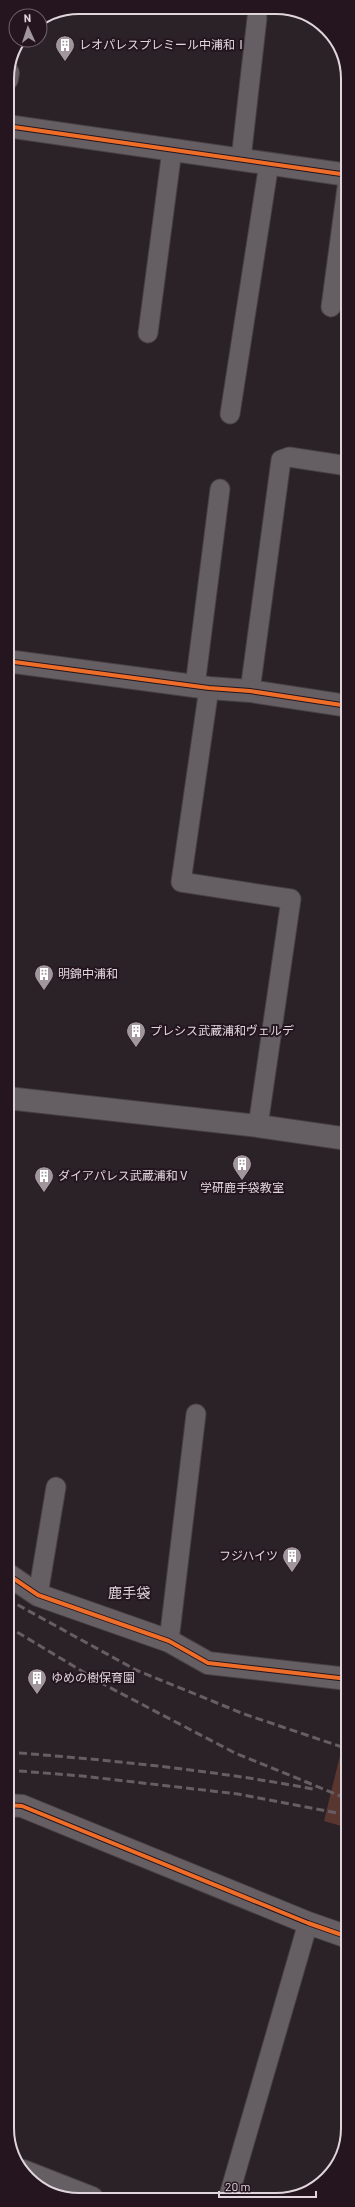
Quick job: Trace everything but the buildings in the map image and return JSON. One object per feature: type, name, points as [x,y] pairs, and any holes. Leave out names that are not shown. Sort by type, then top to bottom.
[{"type":"street","points":[[14,127],[341,174]]},
{"type":"street","points":[[14,662],[202,687],[250,691],[341,705]]},
{"type":"street","points":[[14,1099],[258,1126],[341,1138]]},
{"type":"street","points":[[14,1579],[38,1595],[169,1641],[208,1663],[341,1678]]},
{"type":"street","points":[[14,1805],[22,1806],[308,1923],[341,1934]]},
{"type":"street","points":[[37,2176],[79,2193]]},
{"type":"lane","points":[[241,160],[257,18]]},
{"type":"lane","points":[[148,333],[172,150]]},
{"type":"lane","points":[[230,414],[269,163]]},
{"type":"lane","points":[[331,307],[341,232]]},
{"type":"lane","points":[[250,691],[281,460],[290,457],[341,465]]},
{"type":"lane","points":[[220,489],[202,687],[181,882],[291,899],[258,1126]]},
{"type":"lane","points":[[169,1641],[196,1414]]},
{"type":"lane","points":[[38,1595],[56,1487]]},
{"type":"lane","points":[[230,2193],[308,1923]]},
{"type":"shaded area","points":[[341,1751],[341,1826],[324,1821]]},
{"type":"railway","points":[[14,1603],[136,1670],[244,1714],[341,1747]]},
{"type":"railway","points":[[14,1630],[105,1685],[235,1753],[341,1796]]},
{"type":"railway","points":[[14,1753],[161,1766],[237,1776],[313,1789]]},
{"type":"railway","points":[[14,1771],[82,1776],[238,1794],[341,1814]]},
{"type":"cycle path","points":[[14,127],[341,174]]},
{"type":"cycle path","points":[[14,662],[209,688],[250,691],[341,705]]},
{"type":"cycle path","points":[[14,1579],[38,1595],[169,1641],[208,1663],[341,1678]]},
{"type":"cycle path","points":[[14,1805],[22,1806],[308,1923],[341,1935]]},
{"type":"place","name":"レオパレスプレミール中浦和Ⅰ","points":[[65,62]]},
{"type":"place","name":"明錦中浦和","points":[[44,991]]},
{"type":"place","name":"プレシス武蔵浦和ヴェルデ","points":[[136,1048]]},
{"type":"place","name":"学研鹿手袋教室","points":[[242,1181]]},
{"type":"place","name":"ダイアパレス武蔵浦和Ⅴ","points":[[44,1193]]},
{"type":"place","name":"フジハイツ","points":[[292,1573]]},
{"type":"place","name":"ゆめの樹保育園","points":[[37,1695]]},
{"type":"district","name":"鹿手袋","points":[[129,1593]]}]
